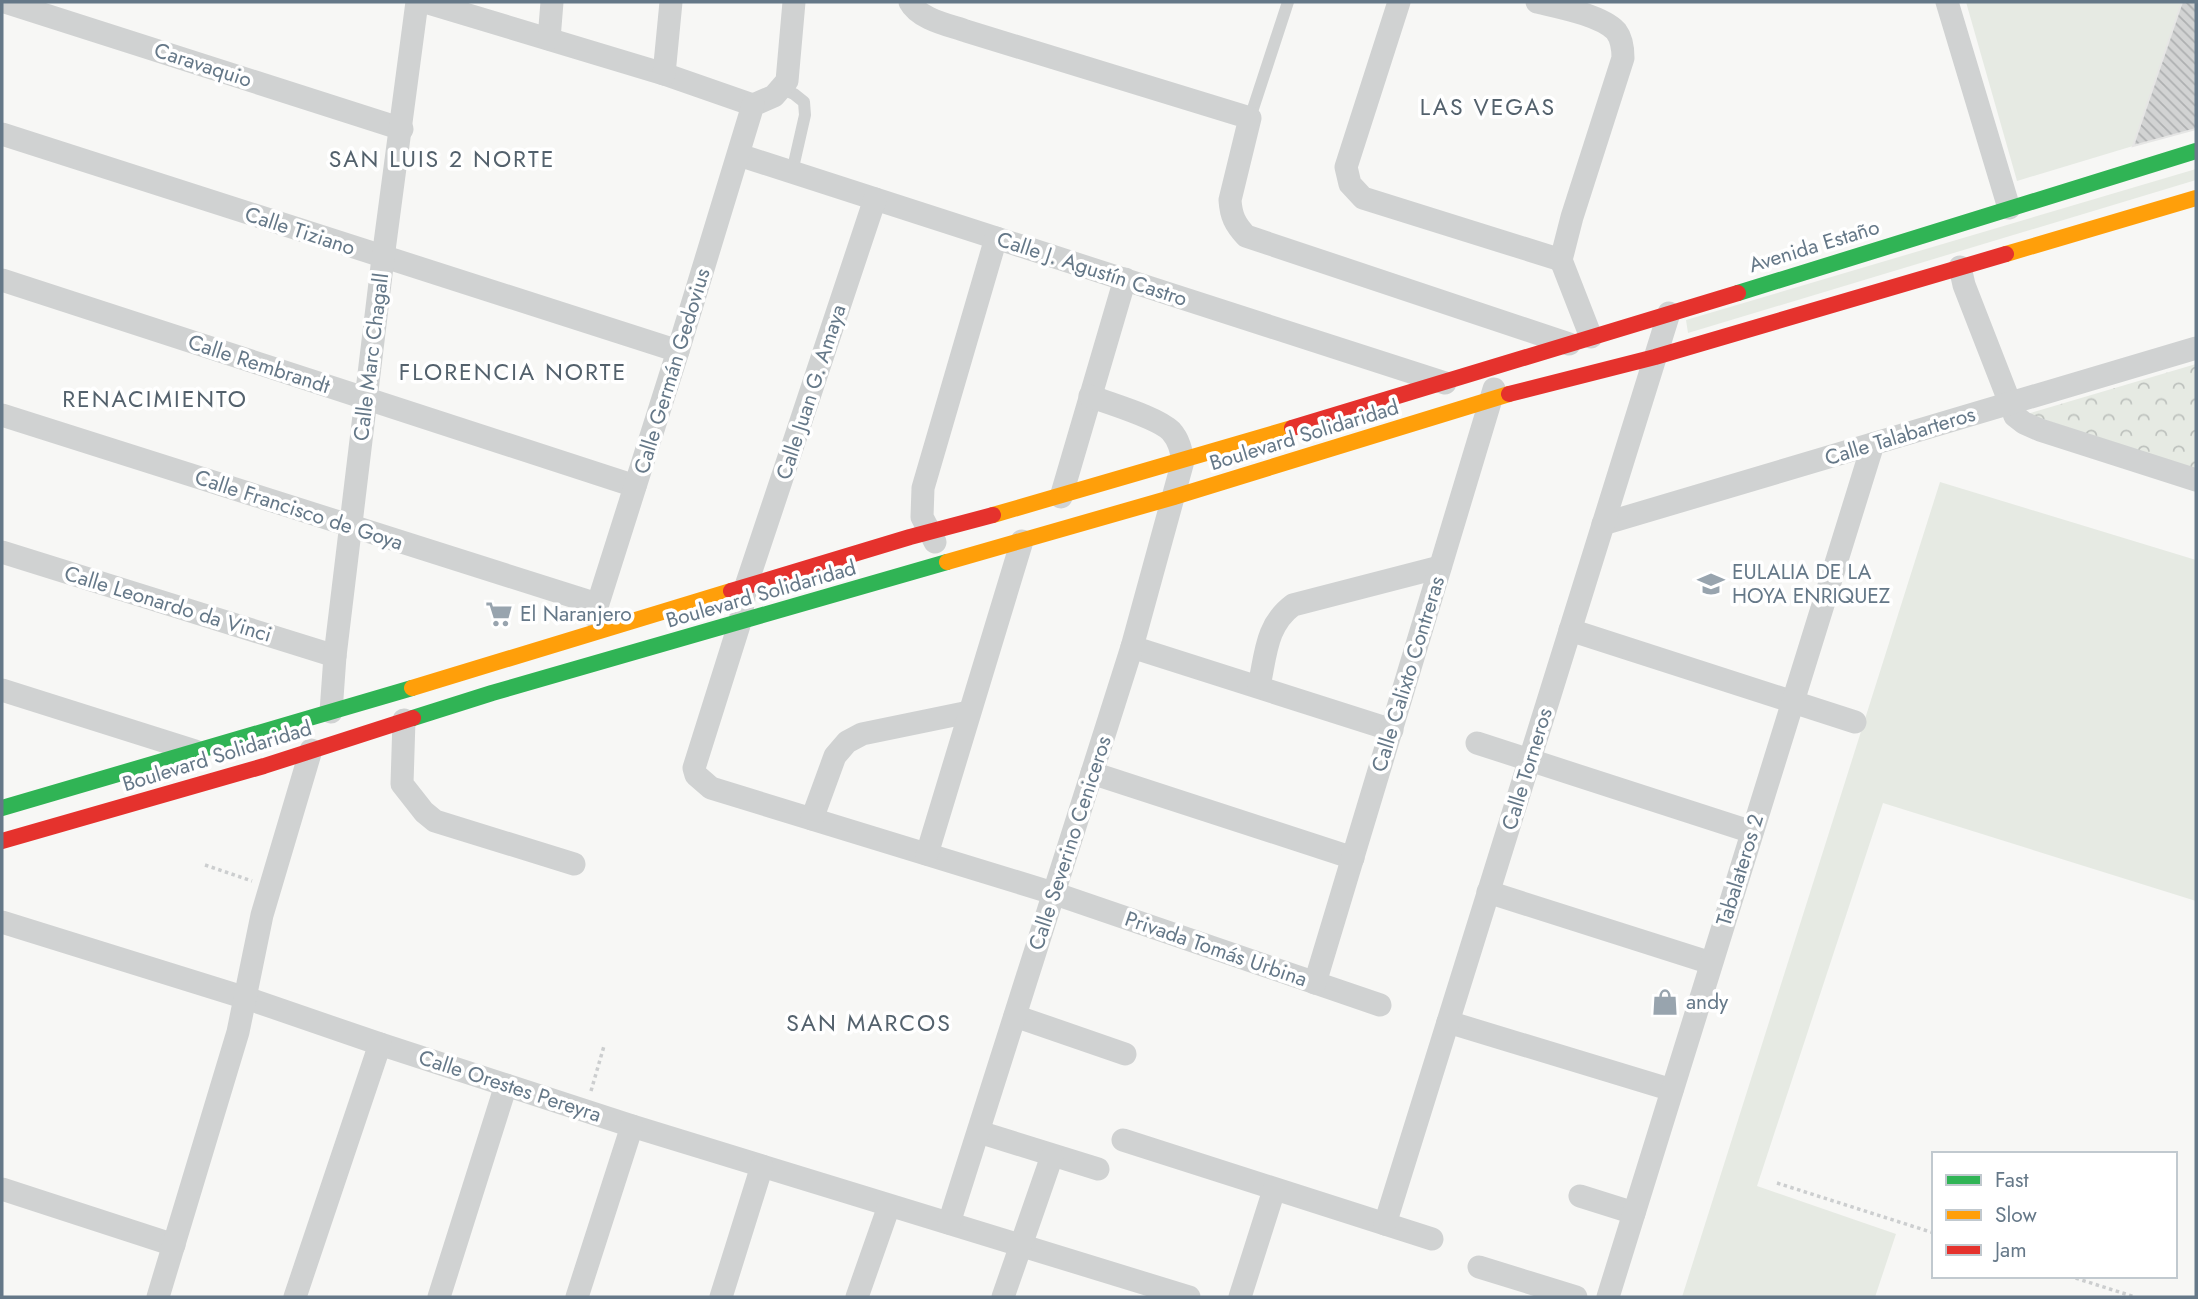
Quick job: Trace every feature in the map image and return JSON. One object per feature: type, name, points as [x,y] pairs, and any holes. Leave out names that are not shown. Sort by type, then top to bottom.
[{"type":"main road","name":"Avenida Estaño","points":[[1445,383],[2196,151]]},
{"type":"main road","points":[[1491,399],[1655,357],[2196,198]]},
{"type":"main road","name":"Boulevard Solidaridad","points":[[2,841],[260,750],[331,712],[746,586],[929,532],[1061,497],[1445,383]]},
{"type":"main road","name":"Boulevard Solidaridad","points":[[2,808],[198,752],[310,750],[492,693],[1174,497],[1491,399]]},
{"type":"main road","points":[[484,667],[492,693]]},
{"type":"main road","points":[[20,803],[29,832]]},
{"type":"street","name":"Caravaquio","points":[[5,2],[402,129]]},
{"type":"street","name":"Calle Marc Chagall","points":[[331,712],[335,656],[383,258],[417,2]]},
{"type":"street","points":[[425,2],[664,74],[753,105],[774,96],[782,89],[789,72],[794,2]]},
{"type":"street","points":[[548,39],[551,2]]},
{"type":"street","points":[[664,74],[671,2]]},
{"type":"street","points":[[910,2],[929,18],[966,31],[1250,118],[1230,200],[1231,214],[1246,236],[1569,344]]},
{"type":"street","points":[[1399,2],[1346,167],[1350,184],[1363,198],[1561,260]]},
{"type":"street","points":[[1537,2],[1583,14],[1615,30],[1623,44],[1623,58],[1572,217],[1561,260],[1591,337]]},
{"type":"street","points":[[1947,2],[2009,208]]},
{"type":"street","name":"Calle Germán Gedovius","points":[[588,636],[753,105]]},
{"type":"street","name":"Calle Tiziano","points":[[2,134],[678,351]]},
{"type":"street","name":"Calle J. Agustín Castro","points":[[739,155],[1445,383]]},
{"type":"street","name":"Calle Juan G. Amaya","points":[[812,819],[711,788],[696,775],[694,768],[740,622],[746,586],[875,199]]},
{"type":"street","points":[[947,563],[922,517],[923,488],[996,237]]},
{"type":"street","points":[[1960,267],[1964,285],[2015,416],[2024,423],[2196,480]]},
{"type":"street","points":[[1061,497],[1125,279]]},
{"type":"street","name":"Calle Rembrandt","points":[[2,280],[635,486]]},
{"type":"street","name":"Calle Torneros","points":[[1385,1224],[1669,313]]},
{"type":"street","name":"Calle Talabarteros","points":[[1603,524],[2196,348]]},
{"type":"street","name":"Calle Calixto Contreras","points":[[1315,983],[1501,365]]},
{"type":"street","points":[[1090,396],[1157,422],[1171,431],[1180,445],[1183,461]]},
{"type":"street","name":"Calle Francisco de Goya","points":[[2,415],[597,604]]},
{"type":"street","name":"Tabalateros 2","points":[[1608,1297],[1873,444]]},
{"type":"street","name":"Calle Severino Ceniceros","points":[[949,1223],[1132,647],[1183,461]]},
{"type":"street","points":[[927,855],[1022,541]]},
{"type":"street","name":"Calle Leonardo da Vinci","points":[[2,552],[335,656]]},
{"type":"street","points":[[1259,686],[1272,628],[1281,614],[1293,605],[1440,567]]},
{"type":"street","points":[[1570,630],[1855,722]]},
{"type":"street","points":[[1132,647],[1392,730]]},
{"type":"street","points":[[2,690],[198,752]]},
{"type":"street","points":[[812,819],[835,756],[847,742],[862,734],[969,712]]},
{"type":"street","points":[[404,720],[402,784],[424,812],[435,821],[574,864]]},
{"type":"street","points":[[1477,743],[1752,832]]},
{"type":"street","points":[[158,1297],[238,1031],[270,888],[310,750]]},
{"type":"street","points":[[1092,773],[1353,858]]},
{"type":"street","name":"Privada Tomás Urbina","points":[[812,819],[1053,893],[1380,1004]]},
{"type":"street","points":[[1488,892],[1711,963]]},
{"type":"street","name":"Calle Orestes Pereyra","points":[[2,922],[246,998],[632,1126],[1189,1297]]},
{"type":"street","points":[[1015,1016],[1125,1054]]},
{"type":"street","points":[[1448,1022],[1672,1090]]},
{"type":"street","points":[[295,1297],[380,1044]]},
{"type":"street","points":[[439,1297],[506,1085]]},
{"type":"street","points":[[577,1297],[632,1126]]},
{"type":"street","points":[[979,1132],[1098,1169]]},
{"type":"street","points":[[1123,1140],[1432,1239]]},
{"type":"street","points":[[1003,1297],[1052,1156]]},
{"type":"street","points":[[721,1297],[762,1166]]},
{"type":"street","points":[[2,1189],[174,1245]]},
{"type":"street","points":[[1240,1297],[1274,1190]]},
{"type":"street","points":[[1580,1196],[1634,1213]]},
{"type":"street","points":[[858,1297],[889,1206]]},
{"type":"street","points":[[1479,1267],[1576,1297]]},
{"type":"lane","points":[[1250,118],[1288,2]]},
{"type":"lane","points":[[782,89],[804,102],[805,115],[792,172]]},
{"type":"path","points":[[205,865],[270,888]]},
{"type":"path","points":[[585,1110],[604,1046]]},
{"type":"path","points":[[1777,1183],[1932,1232]]},
{"type":"path","points":[[2075,1278],[2135,1297]]},
{"type":"green space","points":[[1966,2],[2182,2],[2133,146],[2017,181]]},
{"type":"green space","points":[[2196,169],[2196,180],[1688,333],[1686,320]]},
{"type":"green space","points":[[2196,364],[2196,469],[2027,414]]},
{"type":"green space","points":[[1940,482],[2196,560],[2196,901],[1883,803],[1757,1186],[1896,1234],[1875,1297],[1682,1297]]},
{"type":"building","points":[[2182,2],[2196,2],[2196,129],[2133,146]]},
{"type":"traffic: fast","points":[[1738,293],[2196,151]]},
{"type":"traffic: fast","points":[[413,718],[947,562]]},
{"type":"traffic: fast","points":[[2,808],[412,688]]},
{"type":"traffic: slow","points":[[2006,254],[2196,198]]},
{"type":"traffic: slow","points":[[947,562],[1174,497],[1509,394]]},
{"type":"traffic: slow","points":[[993,515],[1292,428]]},
{"type":"traffic: slow","points":[[412,688],[731,591]]},
{"type":"traffic: jam","points":[[1509,394],[1655,357],[2006,254]]},
{"type":"traffic: jam","points":[[1292,428],[1738,293]]},
{"type":"traffic: jam","points":[[731,591],[993,515]]},
{"type":"traffic: jam","points":[[2,841],[264,766],[413,718]]},
{"type":"place","name":"EULALIA DE LA HOYA ENRIQUEZ","points":[[1711,584]]},
{"type":"place","name":"El Naranjero","points":[[499,614]]},
{"type":"place","name":"andy","points":[[1665,1002]]},
{"type":"district","name":"LAS VEGAS","points":[[1488,107]]},
{"type":"district","name":"SAN LUIS 2 NORTE","points":[[442,159]]},
{"type":"district","name":"FLORENCIA NORTE","points":[[513,372]]},
{"type":"district","name":"RENACIMIENTO","points":[[155,399]]},
{"type":"district","name":"SAN MARCOS","points":[[869,1023]]}]
